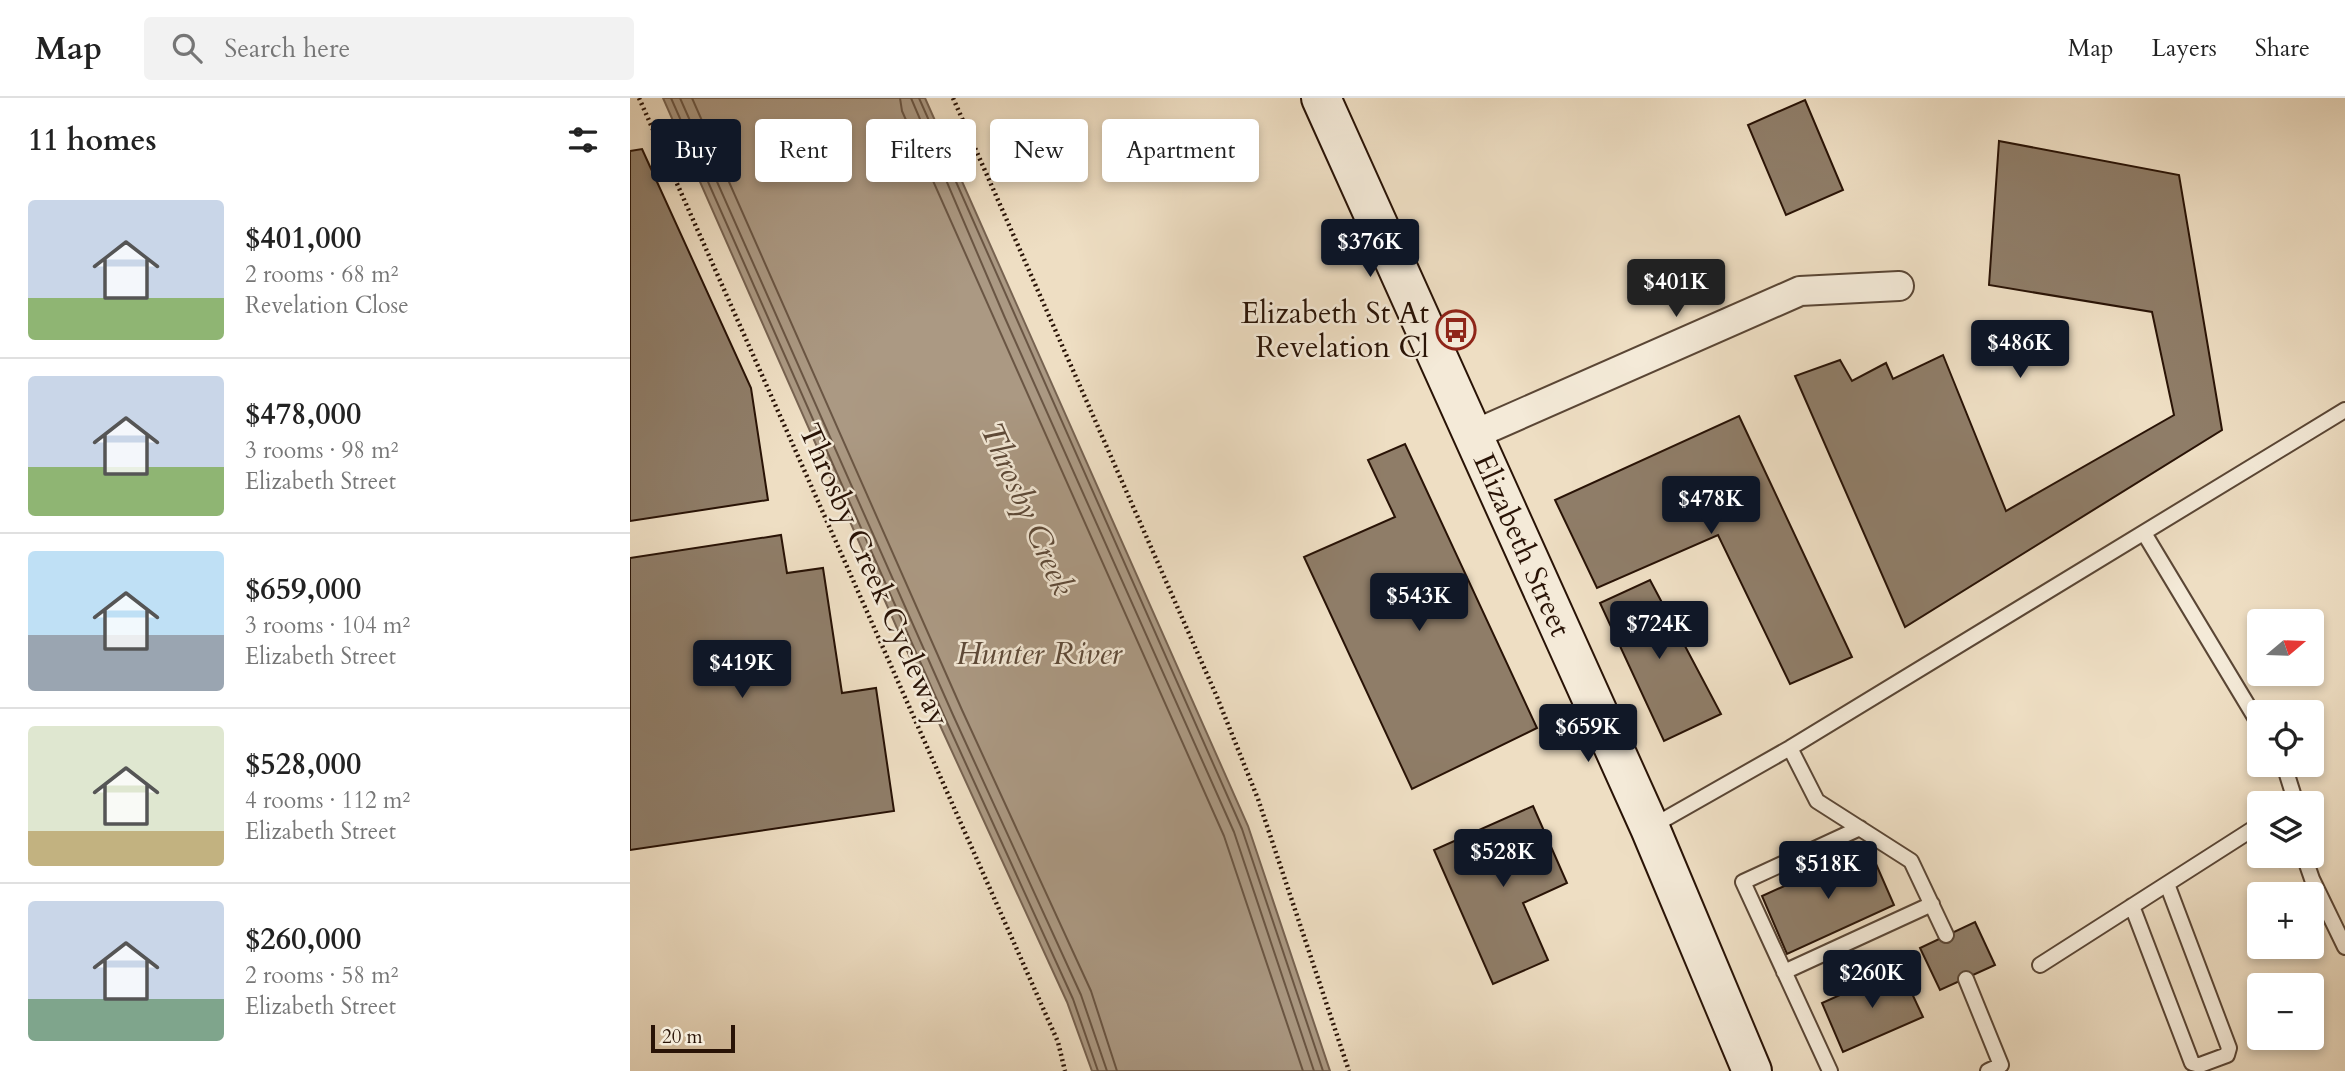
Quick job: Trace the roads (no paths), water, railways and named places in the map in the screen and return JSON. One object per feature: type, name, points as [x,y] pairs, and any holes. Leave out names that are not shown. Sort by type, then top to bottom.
[{"type":"main road","name":"Elizabeth Street","points":[[1321,98],[1650,828],[1752,1071]]},
{"type":"street","points":[[1473,435],[1800,291],[1899,286]]},
{"type":"lane","points":[[1650,828],[1790,748],[2345,410]]},
{"type":"lane","points":[[2144,533],[2247,704]]},
{"type":"lane","points":[[1790,748],[1818,801],[1910,861],[1946,935]]},
{"type":"lane","points":[[1830,1071],[1743,881],[1860,828]]},
{"type":"lane","points":[[2040,965],[2247,833]]},
{"type":"lane","points":[[2308,868],[2345,947]]},
{"type":"lane","points":[[2132,906],[2192,1063],[2200,1065],[2227,1055],[2230,1048],[2167,884]]},
{"type":"lane","points":[[1784,972],[1932,904]]},
{"type":"lane","points":[[1966,979],[2001,1065],[1988,1071]]},
{"type":"water","name":"Hunter River","points":[[663,98],[925,98],[934,119],[866,119],[866,182],[962,182],[1248,826],[1330,1071],[1092,1071],[1067,1002],[938,721],[700,182],[741,182],[741,119],[672,119]]},
{"type":"place","name":"Elizabeth St At Revelation Cl","points":[[1456,330]]},
{"type":"water label","name":"Throsby Creek","points":[[1027,509]]}]
